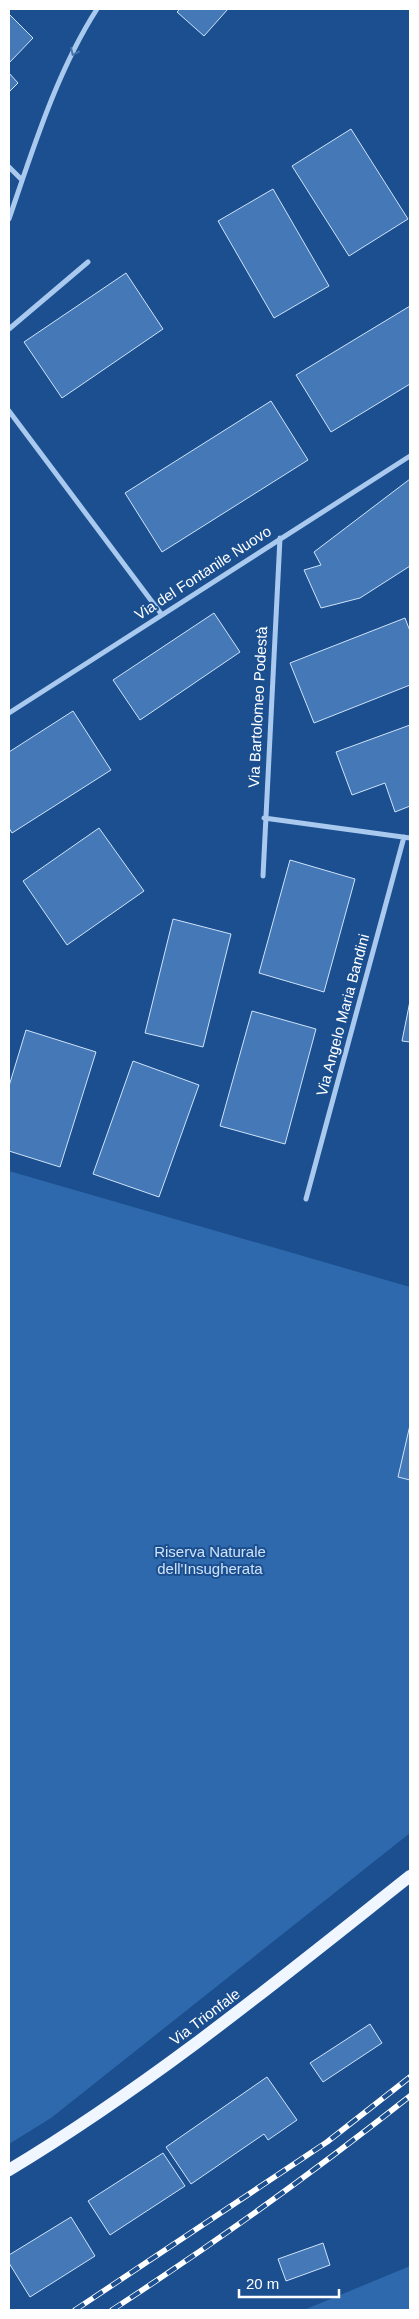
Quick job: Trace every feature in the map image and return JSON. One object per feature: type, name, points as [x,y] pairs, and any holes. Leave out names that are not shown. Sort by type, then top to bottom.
[{"type":"main road","name":"Via Trionfale","points":[[9,2170],[81,2125],[173,2061],[410,1876]]},
{"type":"street","points":[[9,219],[49,108],[77,45],[97,9]]},
{"type":"street","points":[[9,167],[22,180]]},
{"type":"street","points":[[9,329],[88,262]]},
{"type":"street","points":[[9,411],[162,615]]},
{"type":"street","name":"Via del Fontanile Nuovo","points":[[9,712],[410,456]]},
{"type":"street","name":"Via Bartolomeo Podestà","points":[[263,876],[264,818],[280,538]]},
{"type":"street","points":[[264,818],[410,838]]},
{"type":"street","name":"Via Angelo Maria Bandini","points":[[306,1199],[404,837]]},
{"type":"green space","name":"Riserva Naturale dell'Insugherata","points":[[9,1171],[410,1287],[410,1833],[51,2118],[9,2144]]},
{"type":"green space","points":[[410,2266],[410,2310],[304,2310]]},
{"type":"building","points":[[180,9],[228,9],[204,36],[177,12]]},
{"type":"building","points":[[9,14],[33,38],[9,63]]},
{"type":"building","points":[[9,73],[18,83],[9,92]]},
{"type":"building","points":[[351,129],[408,219],[349,256],[292,166]]},
{"type":"building","points":[[273,189],[329,286],[274,318],[218,221]]},
{"type":"building","points":[[126,273],[163,329],[62,398],[24,342]]},
{"type":"building","points":[[410,306],[410,384],[331,432],[296,375]]},
{"type":"building","points":[[271,401],[308,460],[162,552],[125,493]]},
{"type":"building","points":[[410,479],[410,566],[360,598],[321,608],[304,570],[321,565],[314,552]]},
{"type":"building","points":[[214,613],[240,652],[140,720],[113,680]]},
{"type":"building","points":[[405,618],[410,631],[410,685],[314,723],[290,663]]},
{"type":"building","points":[[73,711],[111,770],[12,833],[9,828],[9,752]]},
{"type":"building","points":[[410,725],[410,806],[395,812],[385,783],[352,795],[336,752]]},
{"type":"building","points":[[99,828],[144,891],[67,945],[23,881]]},
{"type":"building","points":[[290,860],[355,879],[324,992],[259,973]]},
{"type":"building","points":[[173,919],[231,934],[203,1047],[145,1033]]},
{"type":"building","points":[[410,1001],[410,1042],[402,1041]]},
{"type":"building","points":[[252,1011],[316,1029],[285,1144],[220,1126]]},
{"type":"building","points":[[26,1030],[96,1052],[60,1167],[9,1151],[9,1086]]},
{"type":"building","points":[[133,1061],[199,1085],[159,1197],[93,1174]]},
{"type":"building","points":[[410,1425],[410,1480],[398,1477]]},
{"type":"building","points":[[370,2024],[382,2043],[323,2082],[310,2063]]},
{"type":"building","points":[[267,2077],[297,2120],[268,2140],[264,2134],[191,2184],[166,2147]]},
{"type":"building","points":[[163,2153],[185,2186],[110,2235],[88,2201]]},
{"type":"building","points":[[71,2217],[95,2256],[30,2297],[9,2263],[9,2255]]},
{"type":"building","points":[[323,2243],[330,2265],[286,2281],[278,2259]]},
{"type":"railway","points":[[75,2310],[327,2142],[410,2077]]},
{"type":"railway","points":[[112,2310],[264,2206],[410,2096]]}]
